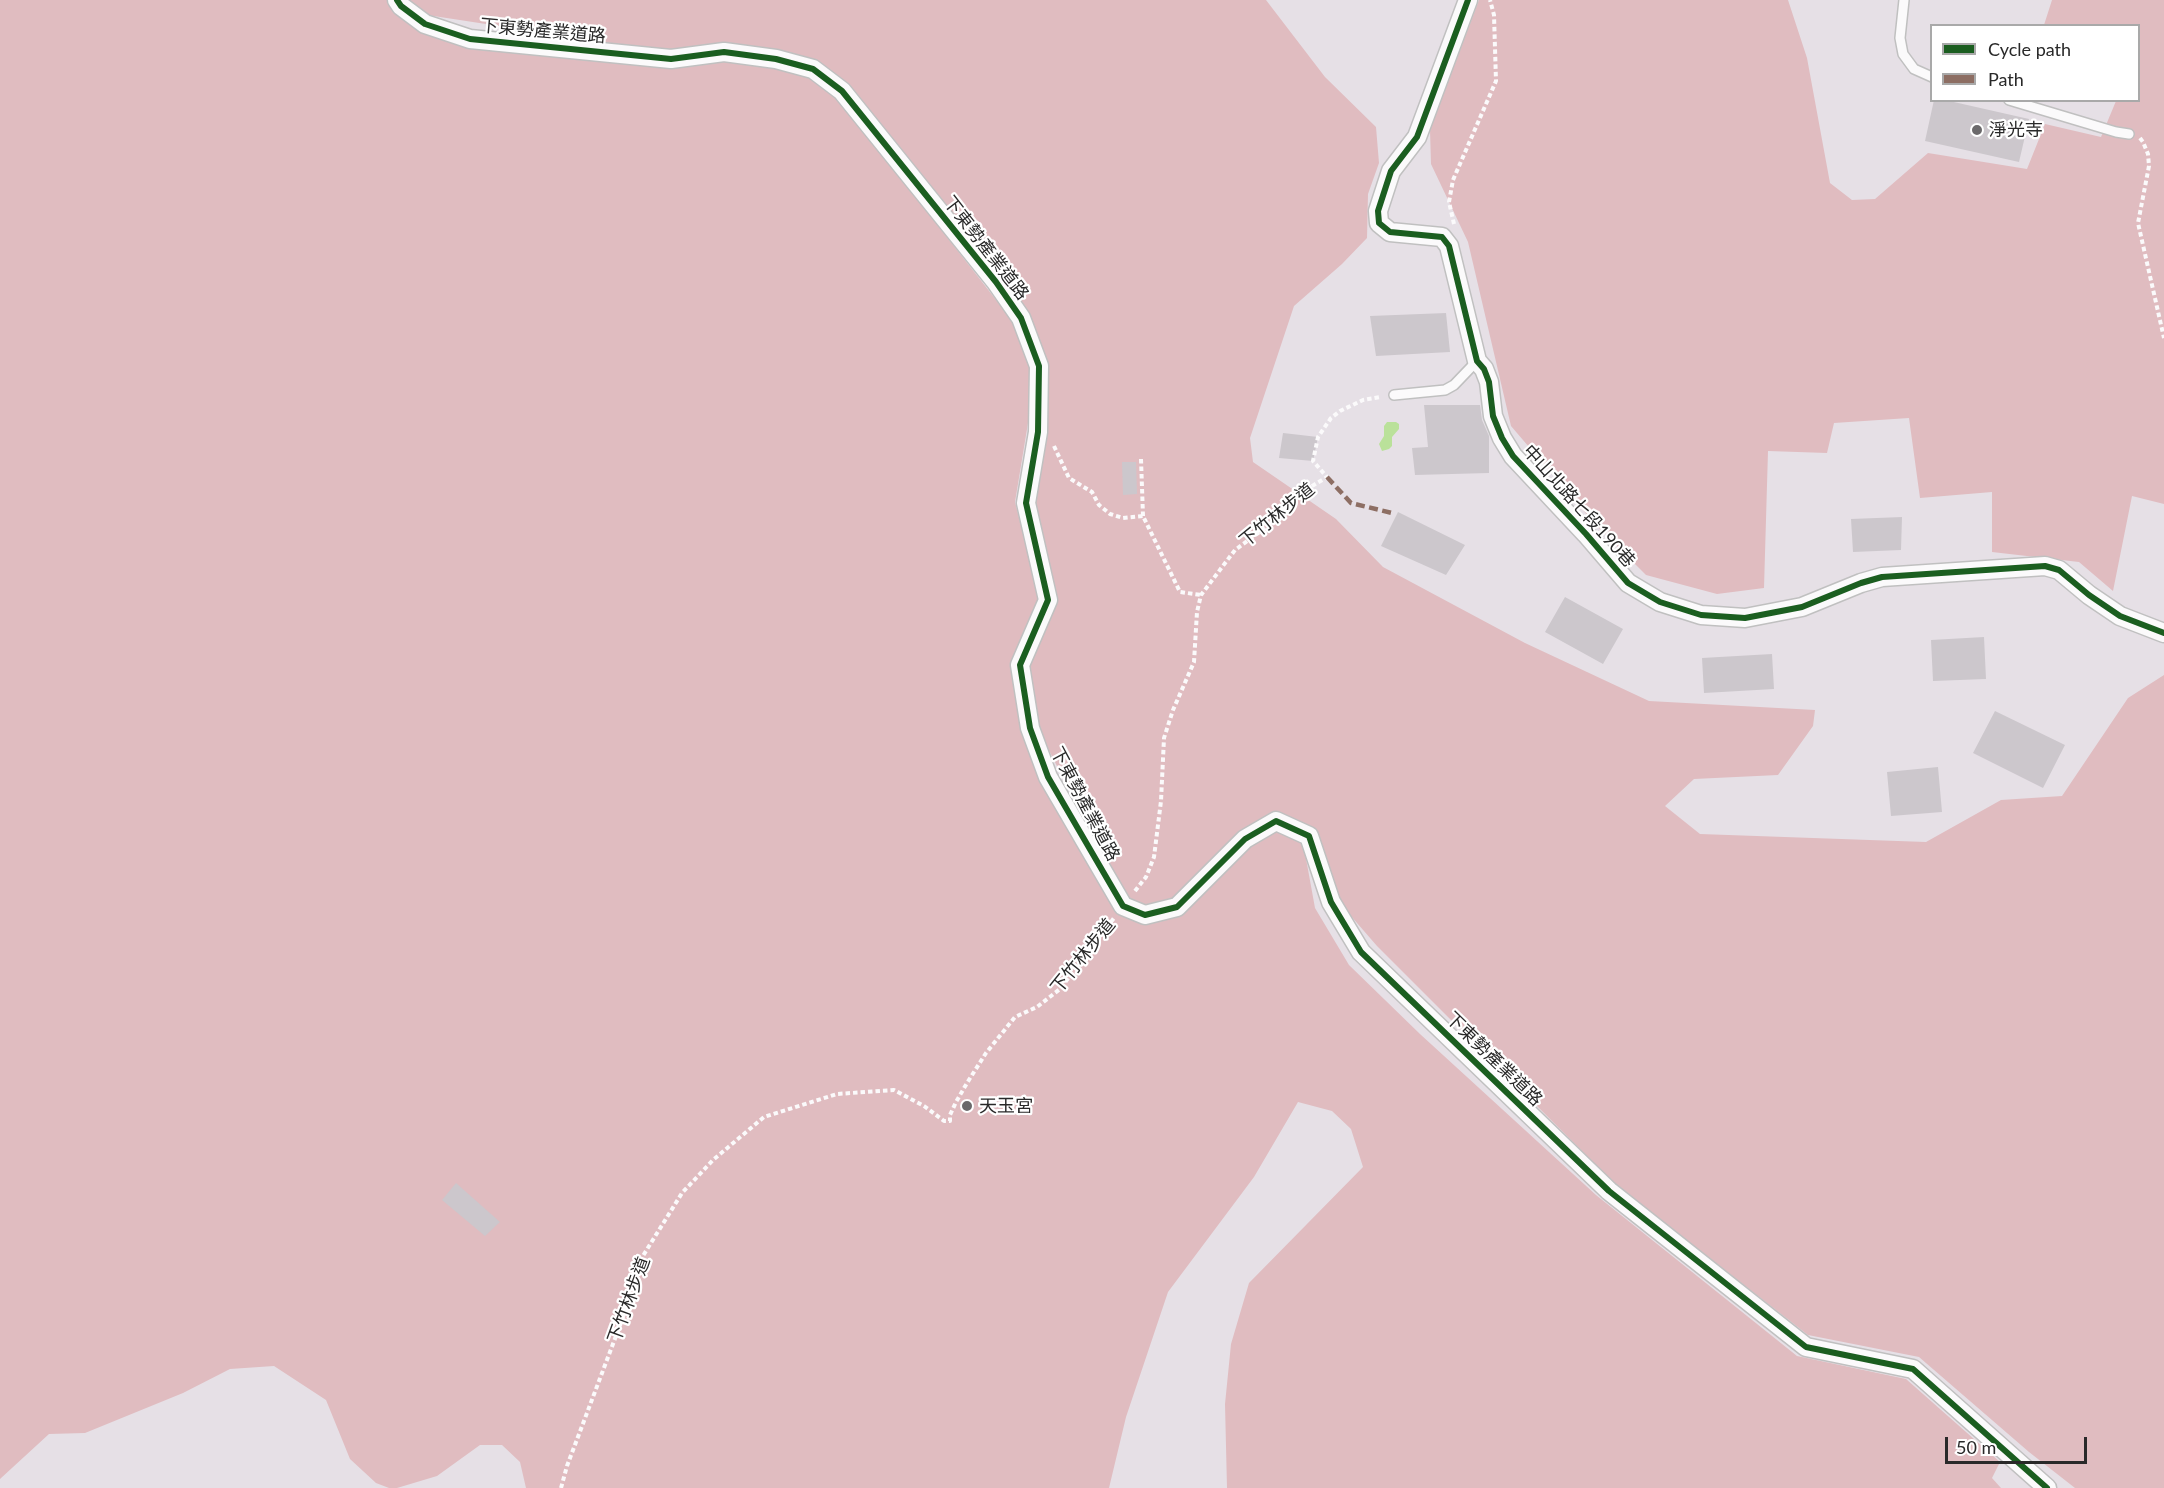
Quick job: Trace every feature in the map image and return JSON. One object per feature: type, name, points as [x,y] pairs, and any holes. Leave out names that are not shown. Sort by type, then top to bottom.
[{"type":"street","name":"下東勢產業道路","points":[[397,0],[401,6],[425,24],[470,39],[671,59],[724,52],[776,59],[813,69],[842,92],[996,282],[1021,318],[1039,366],[1038,432],[1026,503],[1048,600],[1020,664],[1030,728],[1048,777],[1123,906],[1145,915],[1177,907],[1245,839],[1276,821],[1309,836],[1331,902],[1361,952],[1609,1191],[1806,1347],[1913,1369],[2047,1488]]},
{"type":"street","name":"中山北路七段190巷","points":[[1468,0],[1417,137],[1391,171],[1378,211],[1379,223],[1390,232],[1442,237],[1449,246],[1477,361],[1484,369],[1489,382],[1493,416],[1502,438],[1513,456],[1628,583],[1660,602],[1701,615],[1745,618],[1802,607],[1882,577],[2045,566],[2059,570],[2089,596],[2120,616],[2164,633]]},
{"type":"lane","points":[[1904,0],[1900,38],[1902,54],[1914,69],[1930,76]]},
{"type":"lane","points":[[2016,102],[2129,134]]},
{"type":"lane","points":[[1394,395],[1446,390],[1454,385],[1477,361]]},
{"type":"path","points":[[1455,229],[1449,202],[1453,180],[1496,81],[1494,15],[1490,0]]},
{"type":"path","points":[[2129,134],[2137,136],[2143,142],[2148,154],[2149,166],[2138,223],[2164,338]]},
{"type":"path","points":[[1052,442],[1069,478],[1092,492],[1099,505],[1110,514],[1123,518],[1143,516]]},
{"type":"path","points":[[1141,459],[1143,516],[1180,592],[1202,595]]},
{"type":"shaded area","points":[[0,0],[387,0],[391,9],[423,31],[722,57],[774,66],[807,75],[839,99],[1011,319],[1030,369],[1028,423],[1015,502],[1040,599],[1015,661],[1023,728],[1112,905],[1145,920],[1247,845],[1274,829],[1303,842],[1315,908],[1349,965],[1420,1034],[1596,1195],[1797,1356],[1906,1379],[2000,1462],[1992,1478],[2001,1488],[1227,1488],[1225,1404],[1231,1344],[1249,1283],[1363,1167],[1351,1129],[1332,1111],[1298,1102],[1254,1177],[1168,1292],[1126,1417],[1109,1488],[526,1488],[520,1462],[502,1445],[480,1445],[437,1476],[397,1488],[389,1488],[376,1483],[350,1459],[326,1400],[274,1366],[230,1369],[183,1393],[85,1433],[49,1434],[0,1479]]},
{"type":"shaded area","points":[[408,0],[1266,0],[1325,77],[1376,127],[1379,163],[1368,194],[1367,238],[1342,264],[1294,306],[1250,438],[1253,462],[1336,519],[1383,567],[1525,643],[1649,701],[1815,710],[1813,726],[1778,775],[1694,779],[1665,806],[1700,834],[1926,842],[2001,800],[2062,796],[2128,698],[2164,675],[2164,1488],[2075,1488],[2029,1452],[1919,1357],[1808,1335],[1616,1185],[1377,946],[1337,900],[1313,831],[1276,815],[1176,901],[1144,908],[1124,897],[1036,725],[1029,665],[1057,599],[1034,502],[1045,435],[1026,311],[818,64],[669,52],[427,15]]},
{"type":"shaded area","points":[[1479,0],[1788,0],[1807,58],[1830,183],[1852,200],[1875,199],[1928,153],[2027,169],[2045,124],[2101,137],[2116,102],[2140,102],[2140,24],[2044,24],[2052,0],[2164,0],[2164,504],[2132,496],[2113,591],[2079,562],[1992,552],[1992,492],[1920,498],[1909,418],[1834,423],[1827,453],[1768,451],[1764,588],[1717,594],[1646,575],[1594,523],[1511,426],[1468,242],[1431,164],[1430,130]]},
{"type":"shaded area","points":[[1387,422],[1396,422],[1399,424],[1399,429],[1392,437],[1392,446],[1382,451],[1379,444],[1384,436],[1384,426]]},
{"type":"building","name":"淨光寺","points":[[1934,102],[1954,102],[2029,119],[2019,162],[1925,141]]},
{"type":"building","points":[[1446,313],[1450,352],[1376,356],[1370,316]]},
{"type":"building","points":[[1424,405],[1480,405],[1482,420],[1489,436],[1489,473],[1415,475],[1412,448],[1428,447]]},
{"type":"building","points":[[1283,433],[1318,437],[1313,461],[1279,458]]},
{"type":"building","points":[[1122,462],[1136,462],[1137,494],[1123,495]]},
{"type":"building","points":[[1398,512],[1465,545],[1446,575],[1381,546]]},
{"type":"building","points":[[1902,517],[1901,550],[1853,552],[1851,519]]},
{"type":"building","points":[[1565,597],[1623,629],[1603,664],[1545,632]]},
{"type":"building","points":[[1984,637],[1986,679],[1933,681],[1931,640]]},
{"type":"building","points":[[1772,654],[1774,689],[1704,693],[1702,658]]},
{"type":"building","points":[[1995,711],[2065,745],[2043,788],[1973,753]]},
{"type":"building","points":[[1938,767],[1942,812],[1891,816],[1887,772]]},
{"type":"building","points":[[456,1183],[500,1222],[485,1236],[442,1200]]},
{"type":"marked path","points":[[1327,477],[1351,503],[1392,513]]},
{"type":"cycle path","points":[[397,0],[401,6],[425,24],[470,39],[671,59],[724,52],[776,59],[813,69],[842,91],[996,282],[1021,318],[1039,366],[1038,432],[1026,503],[1048,600],[1020,665],[1030,728],[1048,777],[1123,906],[1145,915],[1177,907],[1245,839],[1276,821],[1309,836],[1331,902],[1361,952],[1609,1191],[1806,1347],[1913,1369],[2047,1488]]},
{"type":"cycle path","points":[[1468,0],[1417,137],[1391,171],[1378,211],[1379,223],[1390,232],[1442,237],[1449,246],[1477,361],[1484,369],[1489,382],[1493,416],[1502,438],[1513,456],[1628,583],[1660,602],[1701,615],[1745,618],[1802,607],[1882,577],[2045,566],[2059,570],[2089,595],[2120,616],[2164,633]]},
{"type":"place","name":"淨光寺","points":[[1977,130]]},
{"type":"place","name":"天玉宮","points":[[967,1106]]}]
